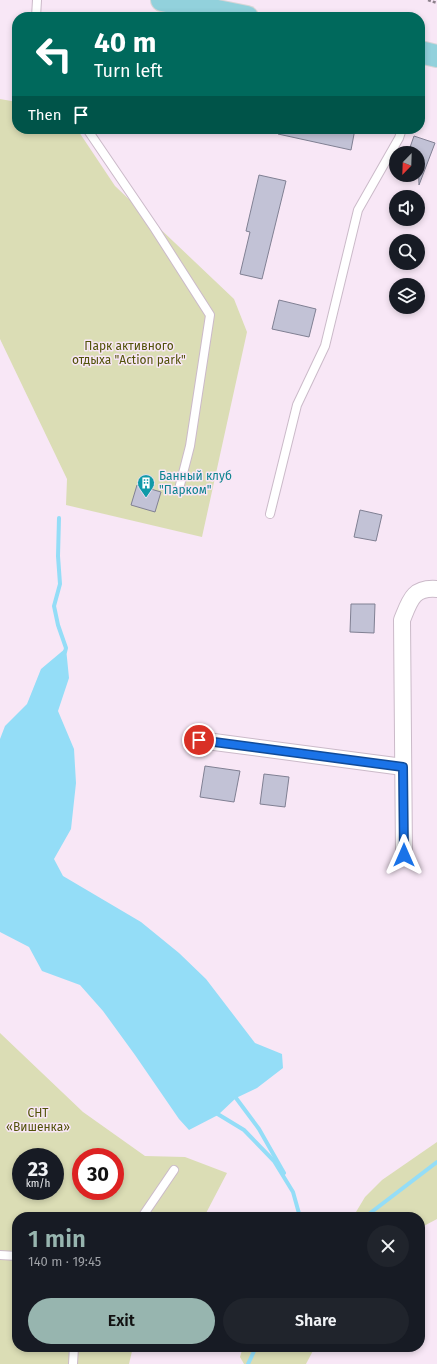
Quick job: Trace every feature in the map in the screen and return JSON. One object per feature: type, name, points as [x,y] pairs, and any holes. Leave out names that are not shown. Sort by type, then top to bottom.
[{"type":"main road","points":[[162,0],[221,12]]},
{"type":"street","points":[[404,855],[402,620],[413,595],[425,588],[437,589]]},
{"type":"street","points":[[199,740],[403,767]]},
{"type":"lane","points":[[36,12],[37,0]]},
{"type":"lane","points":[[90,134],[156,229],[210,315],[190,446],[180,485]]},
{"type":"lane","points":[[270,514],[297,405],[326,346],[358,210],[400,134]]},
{"type":"lane","points":[[145,1212],[174,1170]]},
{"type":"lane","points":[[0,1255],[12,1256]]},
{"type":"lane","points":[[73,1364],[74,1352]]},
{"type":"path","points":[[428,0],[437,3]]},
{"type":"green space","name":"Парк активного отдыха \"Action park\"","points":[[0,99],[12,101],[12,134],[80,134],[115,186],[234,299],[247,332],[202,537],[66,505],[67,479],[0,339]]},
{"type":"green space","name":"СНТ «Вишенка»","points":[[0,1033],[83,1112],[145,1156],[185,1157],[227,1173],[207,1212],[12,1212],[12,1352],[132,1352],[129,1364],[0,1364]]},
{"type":"green space","points":[[437,1142],[437,1219],[425,1225],[425,1212],[356,1212],[365,1197],[382,1180]]},
{"type":"green space","points":[[242,1352],[312,1352],[306,1364],[244,1364],[240,1357]]},
{"type":"water","points":[[66,648],[69,678],[58,711],[74,749],[76,783],[71,829],[54,859],[63,876],[141,922],[179,953],[206,979],[255,1043],[282,1054],[283,1068],[257,1088],[236,1098],[218,1115],[189,1130],[179,1119],[103,1011],[80,985],[42,971],[29,947],[0,932],[0,739],[5,726],[27,704],[41,669]]},
{"type":"building","points":[[278,134],[354,134],[351,150]]},
{"type":"building","points":[[414,136],[435,143],[425,169],[425,146],[410,146]]},
{"type":"building","points":[[259,175],[286,181],[262,279],[240,274],[250,232],[246,231]]},
{"type":"building","points":[[279,300],[316,309],[309,337],[272,329]]},
{"type":"building","name":"Банный клуб \"Парком\"","points":[[137,485],[161,492],[155,512],[131,505]]},
{"type":"building","points":[[360,510],[382,515],[376,541],[354,537]]},
{"type":"building","points":[[351,604],[375,604],[374,633],[350,632]]},
{"type":"building","points":[[205,766],[240,771],[234,802],[200,797]]},
{"type":"building","points":[[264,774],[289,777],[285,807],[260,804]]},
{"type":"waterway","points":[[59,518],[58,556],[60,584],[54,606],[58,625],[66,648],[65,652]]},
{"type":"waterway","points":[[236,1098],[259,1129],[284,1173]]},
{"type":"waterway","points":[[216,1113],[244,1130],[274,1161],[293,1192],[299,1212]]},
{"type":"waterway","points":[[372,1212],[437,1162]]},
{"type":"waterway","points":[[248,1364],[254,1352]]},
{"type":"place","name":"Банный клуб \"Парком\"","points":[[146,498]]},
{"type":"route","points":[[199,740],[403,767],[404,855]]}]
